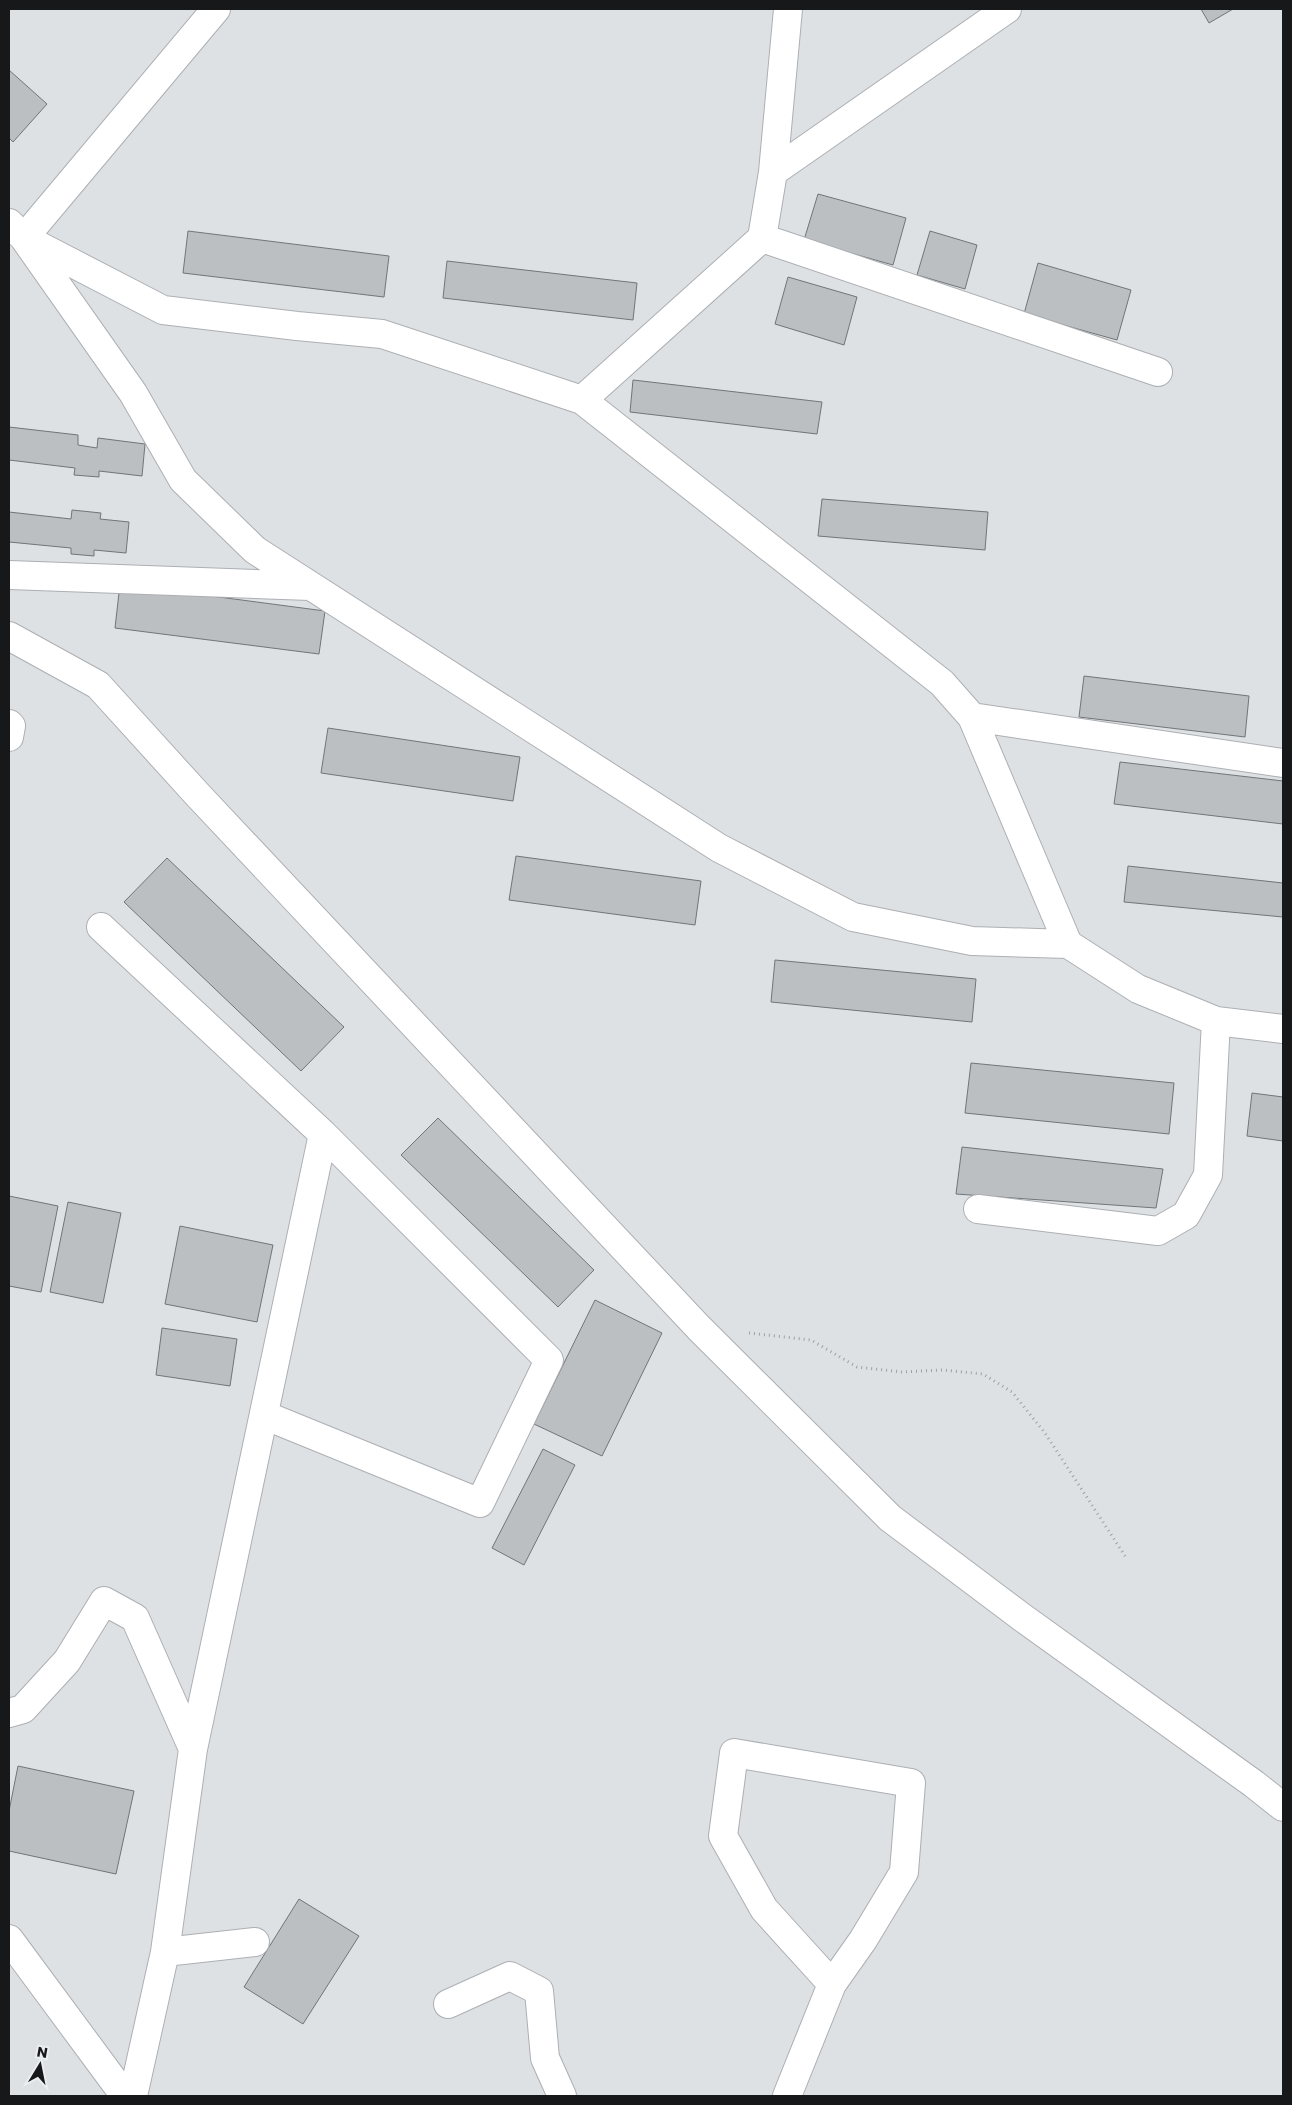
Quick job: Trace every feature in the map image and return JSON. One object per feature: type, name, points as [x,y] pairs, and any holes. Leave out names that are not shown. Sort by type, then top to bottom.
[{"type":"street","points":[[16,231],[216,9]]},
{"type":"street","points":[[582,400],[762,238],[773,172],[788,9]]},
{"type":"street","points":[[773,172],[1007,9]]},
{"type":"street","points":[[16,231],[163,310],[382,334],[582,400],[942,683],[972,717],[1068,944]]},
{"type":"street","points":[[16,231],[132,393],[183,480],[255,550],[719,848],[853,917],[972,941],[1068,944],[1138,989],[1216,1021],[1283,1029]]},
{"type":"street","points":[[762,238],[1158,372]]},
{"type":"street","points":[[9,575],[310,586]]},
{"type":"street","points":[[9,636],[98,685],[196,793],[699,1328],[890,1518],[1023,1618],[1246,1778],[1283,1807]]},
{"type":"street","points":[[972,717],[1283,763]]},
{"type":"street","points":[[9,724],[11,726],[9,738]]},
{"type":"street","points":[[101,927],[323,1134],[549,1360],[480,1503],[264,1415]]},
{"type":"street","points":[[978,1209],[1158,1231],[1186,1214],[1208,1175],[1216,1021]]},
{"type":"street","points":[[133,2096],[164,1952],[193,1748],[323,1134]]},
{"type":"street","points":[[9,1713],[23,1709],[67,1661],[104,1601],[135,1618],[193,1748]]},
{"type":"street","points":[[787,2096],[832,1984],[863,1940],[904,1872],[911,1783],[734,1753],[723,1836],[764,1909],[832,1984]]},
{"type":"street","points":[[9,1939],[125,2096]]},
{"type":"street","points":[[164,1952],[255,1942]]},
{"type":"street","points":[[448,2004],[510,1976],[539,1991],[544,2058],[562,2096]]},
{"type":"path","points":[[699,1328],[811,1340],[856,1367],[902,1372],[943,1370],[982,1374],[1012,1392],[1045,1433],[1127,1559]]},
{"type":"building","points":[[1201,9],[1233,9],[1209,23]]},
{"type":"building","points":[[9,70],[47,104],[13,142],[9,138]]},
{"type":"building","points":[[818,194],[906,218],[893,265],[804,240]]},
{"type":"building","points":[[188,231],[389,256],[384,297],[183,273]]},
{"type":"building","points":[[930,231],[977,245],[965,289],[917,275]]},
{"type":"building","points":[[447,261],[637,283],[633,320],[443,298]]},
{"type":"building","points":[[1038,263],[1131,290],[1117,340],[1024,314]]},
{"type":"building","points":[[788,277],[857,297],[844,345],[775,324]]},
{"type":"building","points":[[633,380],[822,402],[817,434],[630,412]]},
{"type":"building","points":[[9,427],[78,435],[78,445],[97,448],[98,438],[145,444],[142,476],[99,471],[99,477],[74,475],[75,468],[9,460]]},
{"type":"building","points":[[822,499],[988,512],[985,550],[818,536]]},
{"type":"building","points":[[72,510],[101,513],[100,519],[129,522],[126,553],[94,550],[94,556],[71,554],[71,548],[9,542],[9,512],[71,519]]},
{"type":"building","points":[[120,584],[325,611],[319,654],[115,628]]},
{"type":"building","points":[[1084,676],[1249,696],[1245,737],[1079,717]]},
{"type":"building","points":[[328,728],[520,757],[513,801],[321,773]]},
{"type":"building","points":[[1120,762],[1283,781],[1283,824],[1114,804]]},
{"type":"building","points":[[516,856],[701,881],[695,925],[509,900]]},
{"type":"building","points":[[167,858],[344,1027],[301,1071],[124,902]]},
{"type":"building","points":[[1128,866],[1283,883],[1283,917],[1124,902]]},
{"type":"building","points":[[775,960],[976,979],[972,1022],[771,1002]]},
{"type":"building","points":[[971,1063],[1174,1083],[1169,1134],[965,1113]]},
{"type":"building","points":[[1252,1093],[1283,1097],[1283,1141],[1247,1136]]},
{"type":"building","points":[[438,1118],[594,1270],[558,1307],[401,1155]]},
{"type":"building","points":[[962,1147],[1163,1169],[1156,1208],[956,1194]]},
{"type":"building","points":[[9,1196],[58,1206],[41,1292],[9,1286]]},
{"type":"building","points":[[68,1202],[121,1213],[103,1303],[50,1292]]},
{"type":"building","points":[[180,1226],[273,1245],[257,1322],[165,1304]]},
{"type":"building","points":[[595,1300],[662,1333],[602,1456],[534,1424]]},
{"type":"building","points":[[162,1328],[237,1339],[230,1386],[156,1375]]},
{"type":"building","points":[[543,1449],[575,1465],[524,1565],[492,1548]]},
{"type":"building","points":[[18,1766],[134,1791],[116,1874],[9,1851],[9,1811]]},
{"type":"building","points":[[299,1899],[359,1936],[303,2024],[244,1987]]}]
